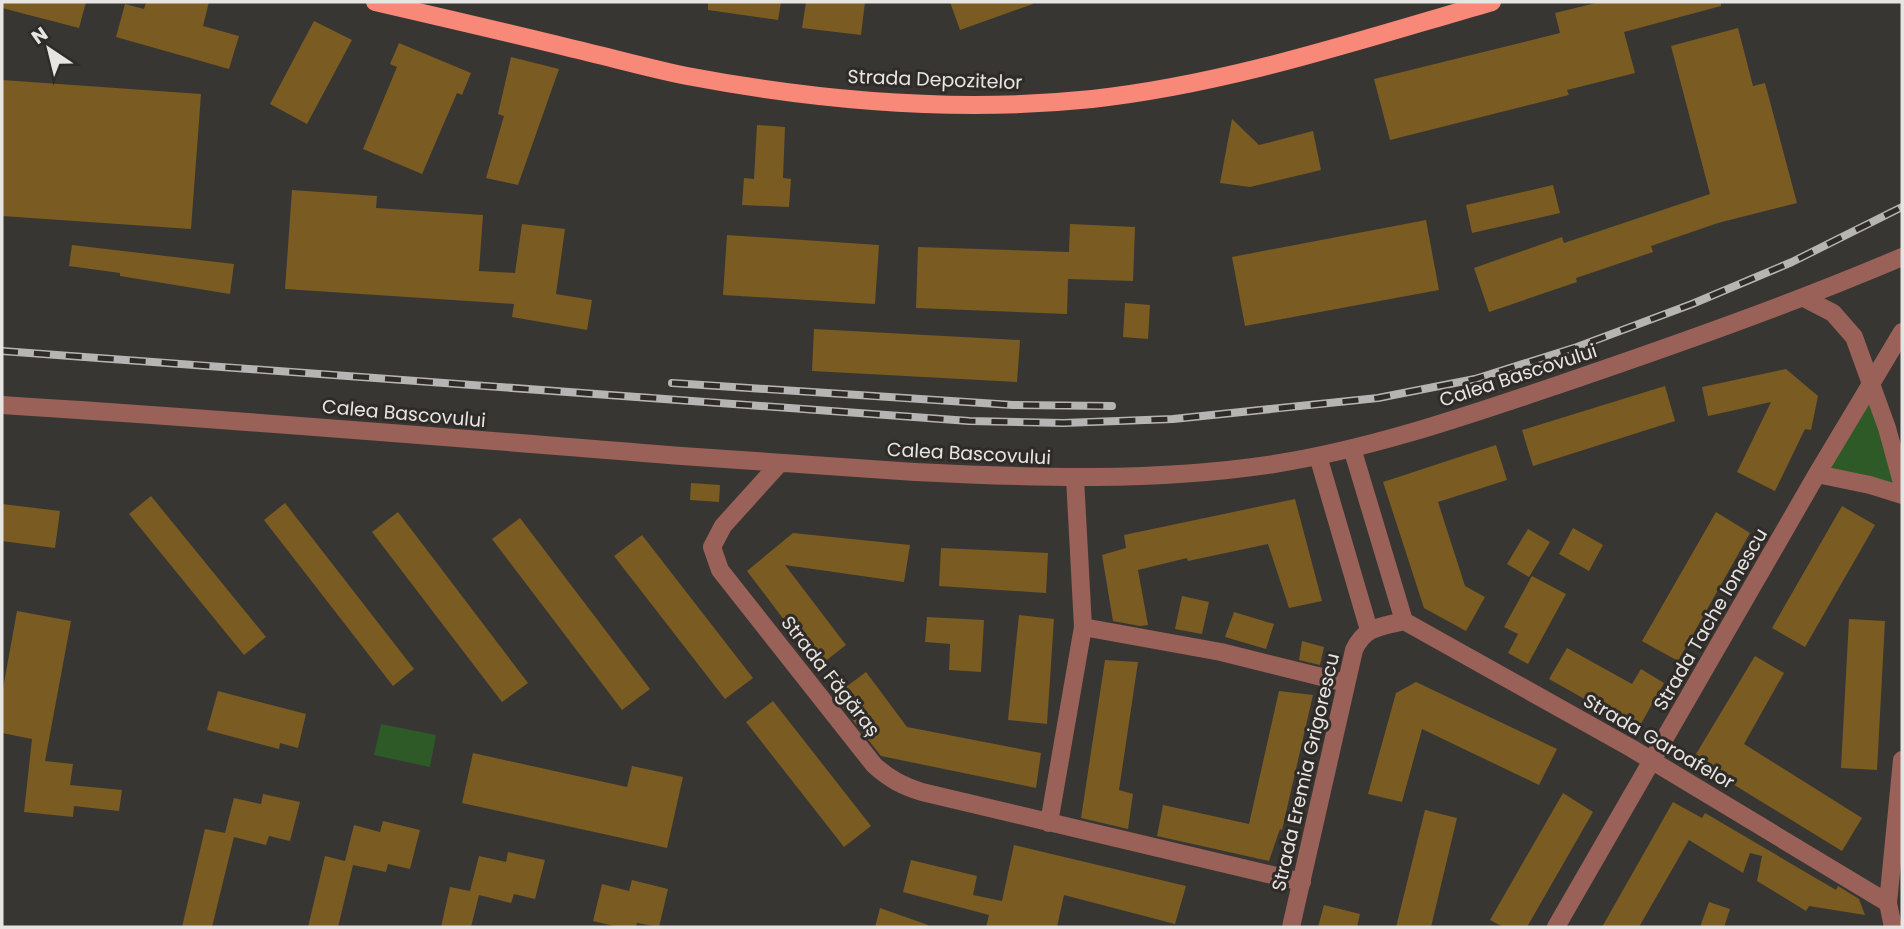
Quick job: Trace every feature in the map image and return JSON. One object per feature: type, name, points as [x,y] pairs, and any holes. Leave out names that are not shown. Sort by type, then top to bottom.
[{"type":"main road","name":"Strada Depozitelor","points":[[375,2],[684,75],[741,85],[895,102],[991,104],[1091,99],[1214,79],[1263,68],[1492,2]]},
{"type":"street","name":"Calea Bascovului","points":[[2,405],[149,414],[779,464],[1032,478],[1177,474],[1250,467],[1318,456],[1501,404],[1804,298],[1902,257]]},
{"type":"street","points":[[1804,298],[1833,313],[1854,337],[1887,428],[1902,483]]},
{"type":"street","name":"Strada Tache Ionescu","points":[[1556,927],[1902,332]]},
{"type":"street","points":[[1318,456],[1369,630],[1404,621],[1352,448]]},
{"type":"street","name":"Strada Făgăraș","points":[[779,464],[723,526],[712,547],[720,570],[874,765],[885,775],[899,784],[922,792],[1302,882]]},
{"type":"street","points":[[1817,474],[1902,495]]},
{"type":"street","points":[[1049,823],[1083,627],[1075,478]]},
{"type":"street","name":"Strada Garoafelor","points":[[1404,621],[1653,761],[1888,903]]},
{"type":"street","points":[[1083,627],[1221,652],[1346,683]]},
{"type":"street","name":"Strada Eremia Grigorescu","points":[[1291,927],[1354,650],[1369,630]]},
{"type":"street","points":[[1893,927],[1888,903],[1902,760]]},
{"type":"green space","points":[[1872,383],[1902,495],[1817,474]]},
{"type":"green space","points":[[381,724],[436,735],[430,767],[374,755]]},
{"type":"building","points":[[2,2],[86,2],[79,28],[2,8]]},
{"type":"building","points":[[146,2],[209,2],[203,26],[239,36],[229,69],[116,37],[125,4],[144,9]]},
{"type":"building","points":[[708,2],[781,2],[778,20],[708,10]]},
{"type":"building","points":[[806,2],[865,2],[861,35],[802,28]]},
{"type":"building","points":[[950,2],[1032,2],[1033,4],[960,30]]},
{"type":"building","points":[[1600,2],[1721,2],[1721,6],[1624,32],[1635,73],[1567,90],[1569,95],[1390,140],[1374,79],[1560,33],[1555,13]]},
{"type":"building","points":[[314,21],[352,40],[307,124],[270,104]]},
{"type":"building","points":[[1738,28],[1753,86],[1765,83],[1797,203],[1718,223],[1651,246],[1653,252],[1489,312],[1474,268],[1562,237],[1564,243],[1710,194],[1671,46]]},
{"type":"building","points":[[399,43],[471,73],[462,95],[457,93],[422,174],[363,149],[397,67],[390,64]]},
{"type":"building","points":[[511,57],[559,69],[518,185],[486,178],[504,116],[498,114]]},
{"type":"building","points":[[2,80],[201,94],[191,229],[2,216]]},
{"type":"building","points":[[1232,119],[1259,145],[1313,131],[1321,170],[1250,187],[1220,183]]},
{"type":"building","points":[[757,125],[785,127],[783,178],[791,179],[789,207],[742,205],[744,178],[754,179]]},
{"type":"building","points":[[1553,185],[1560,213],[1472,233],[1466,205]]},
{"type":"building","points":[[292,190],[377,196],[376,208],[483,215],[479,271],[515,273],[522,224],[565,229],[556,294],[592,300],[587,330],[512,317],[514,304],[285,289]]},
{"type":"building","points":[[1426,220],[1439,290],[1245,326],[1232,257]]},
{"type":"building","points":[[1070,224],[1135,227],[1133,281],[1068,279],[1067,314],[916,308],[918,247],[1069,252]]},
{"type":"building","points":[[727,235],[879,245],[875,304],[723,295]]},
{"type":"building","points":[[72,245],[234,264],[230,294],[69,266]]},
{"type":"building","points":[[1125,303],[1150,305],[1148,339],[1123,337]]},
{"type":"building","points":[[814,329],[1020,340],[1017,382],[812,371]]},
{"type":"building","points":[[1786,369],[1818,396],[1811,430],[1805,429],[1775,491],[1737,472],[1771,402],[1708,416],[1702,387]]},
{"type":"building","points":[[1665,386],[1675,421],[1533,466],[1522,430]]},
{"type":"building","points":[[1496,445],[1507,480],[1438,502],[1465,586],[1485,597],[1466,631],[1424,608],[1383,482]]},
{"type":"building","points":[[691,483],[720,485],[719,502],[690,500]]},
{"type":"building","points":[[151,496],[266,637],[244,655],[129,514]]},
{"type":"building","points":[[1295,499],[1322,601],[1289,608],[1268,544],[1188,561],[1187,558],[1138,570],[1148,625],[1113,621],[1102,555],[1126,548],[1124,535]]},
{"type":"building","points":[[285,503],[414,669],[393,686],[264,520]]},
{"type":"building","points":[[2,504],[60,511],[55,548],[2,541]]},
{"type":"building","points":[[1842,506],[1875,525],[1805,647],[1772,628]]},
{"type":"building","points":[[398,512],[528,683],[502,702],[372,532]]},
{"type":"building","points":[[1716,512],[1750,533],[1678,661],[1642,641]]},
{"type":"building","points":[[520,518],[650,689],[622,710],[492,539]]},
{"type":"building","points":[[1573,528],[1603,545],[1589,571],[1559,554]]},
{"type":"building","points":[[1528,529],[1550,542],[1529,577],[1507,564]]},
{"type":"building","points":[[793,533],[910,545],[904,582],[785,565],[846,645],[819,666],[747,571]]},
{"type":"building","points":[[642,535],[753,678],[725,699],[614,556]]},
{"type":"building","points":[[941,548],[1048,553],[1046,593],[939,586]]},
{"type":"building","points":[[1532,576],[1566,594],[1528,664],[1508,653],[1518,634],[1504,627]]},
{"type":"building","points":[[1182,596],[1209,602],[1202,634],[1175,629]]},
{"type":"building","points":[[17,611],[71,621],[45,761],[73,764],[70,785],[122,790],[119,811],[74,806],[73,817],[24,812],[32,739],[2,733],[2,694]]},
{"type":"building","points":[[1234,612],[1274,624],[1266,649],[1225,637]]},
{"type":"building","points":[[1019,615],[1054,619],[1047,724],[1008,720]]},
{"type":"building","points":[[927,617],[984,620],[981,672],[949,670],[950,644],[925,642]]},
{"type":"building","points":[[1849,619],[1885,621],[1877,770],[1841,768]]},
{"type":"building","points":[[1302,641],[1324,647],[1320,665],[1299,660]]},
{"type":"building","points":[[1567,648],[1632,684],[1641,669],[1664,683],[1638,729],[1549,679]]},
{"type":"building","points":[[1755,656],[1784,673],[1744,744],[1862,818],[1842,851],[1723,778],[1726,774],[1696,754]]},
{"type":"building","points":[[1105,660],[1138,662],[1119,790],[1133,794],[1128,829],[1081,818]]},
{"type":"building","points":[[866,672],[907,727],[1041,753],[1036,788],[881,756],[834,696]]},
{"type":"building","points":[[1416,682],[1557,749],[1539,785],[1422,729],[1402,802],[1368,794],[1396,693]]},
{"type":"building","points":[[218,691],[306,714],[298,748],[280,743],[279,749],[207,730]]},
{"type":"building","points":[[1279,691],[1313,695],[1282,830],[1280,829],[1269,861],[1157,836],[1163,805],[1249,824]]},
{"type":"building","points":[[773,701],[871,826],[844,847],[746,722]]},
{"type":"building","points":[[473,753],[627,787],[632,766],[683,777],[667,848],[462,803]]},
{"type":"building","points":[[1563,793],[1593,812],[1527,927],[1503,927],[1490,920]]},
{"type":"building","points":[[263,794],[300,802],[290,841],[269,836],[266,845],[234,837],[212,927],[182,927],[205,829],[225,833],[234,798],[261,804]]},
{"type":"building","points":[[1673,802],[1702,818],[1705,813],[1836,890],[1838,886],[1859,899],[1865,915],[1809,906],[1806,911],[1757,881],[1762,856],[1750,853],[1743,873],[1689,840],[1639,927],[1602,927]]},
{"type":"building","points":[[1425,810],[1457,818],[1431,927],[1396,927]]},
{"type":"building","points":[[383,821],[420,830],[410,869],[388,864],[386,872],[353,865],[338,927],[308,927],[325,856],[345,861],[354,825],[380,832]]},
{"type":"building","points":[[1014,845],[1186,886],[1175,924],[1064,895],[1057,927],[986,927],[989,915],[903,892],[911,860],[977,876],[973,895],[1002,901]]},
{"type":"building","points":[[508,852],[545,860],[535,899],[514,894],[511,903],[479,895],[471,927],[441,927],[450,887],[470,891],[479,856],[506,862]]},
{"type":"building","points":[[632,880],[668,889],[659,927],[637,923],[636,927],[618,927],[593,921],[602,884],[629,891]]},
{"type":"building","points":[[1709,902],[1730,909],[1724,927],[1700,927]]},
{"type":"building","points":[[1324,905],[1360,914],[1357,927],[1318,927]]},
{"type":"building","points":[[880,908],[928,925],[928,927],[875,927]]},
{"type":"railway","points":[[2,351],[969,421],[1063,423],[1173,419],[1378,398],[1475,379],[1577,347],[1692,304],[1792,262],[1902,207]]},
{"type":"railway","points":[[672,383],[1013,405],[1112,406]]}]
